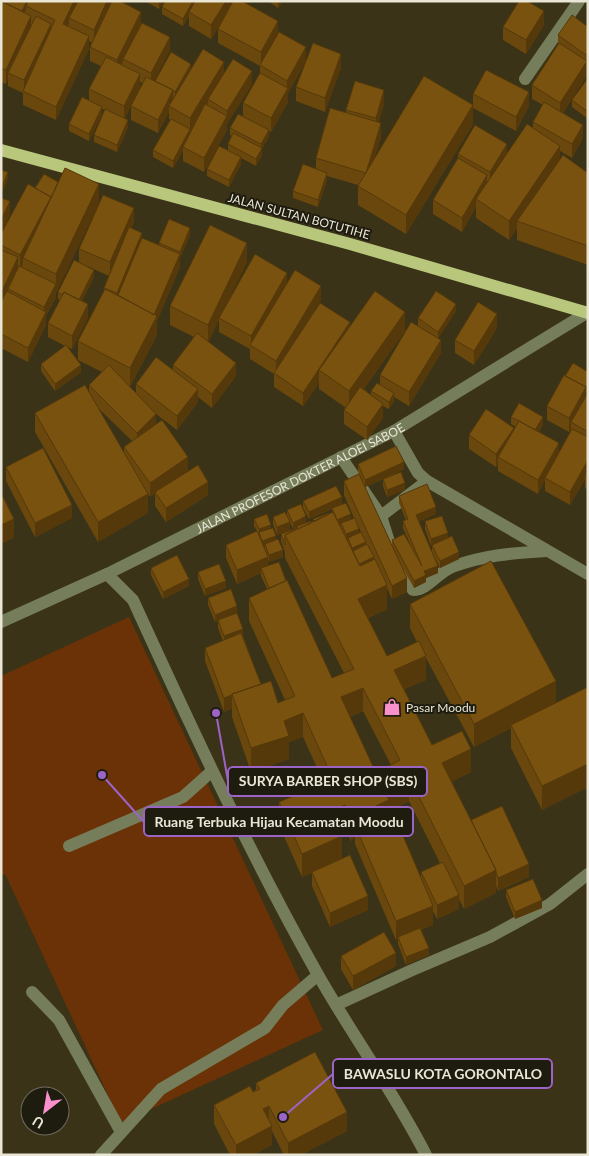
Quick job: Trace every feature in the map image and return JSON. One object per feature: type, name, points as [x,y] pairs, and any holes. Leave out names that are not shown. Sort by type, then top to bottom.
[{"type":"main road","name":"JALAN SULTAN BOTUTIHE","points":[[1,150],[350,244],[588,313]]},
{"type":"street","points":[[524,78],[579,1]]},
{"type":"street","name":"JALAN PROFESOR DOKTER ALOEI SABOE","points":[[1,622],[107,574],[394,431],[588,313]]},
{"type":"street","points":[[394,431],[418,473],[427,481],[588,574]]},
{"type":"street","points":[[341,457],[380,516],[392,553],[413,590],[420,590],[449,568],[476,559],[500,554],[547,551]]},
{"type":"street","points":[[380,516],[427,481]]},
{"type":"street","points":[[107,574],[133,600],[233,817],[318,975],[426,1155]]},
{"type":"street","points":[[70,846],[183,797],[212,771]]},
{"type":"street","points":[[336,1005],[490,937],[550,904],[588,874]]},
{"type":"street","points":[[101,1155],[161,1089],[265,1028],[283,1005],[318,975]]},
{"type":"street","points":[[32,992],[59,1020],[121,1132]]},
{"type":"shaded area","points":[[129,617],[323,1030],[121,1123],[5,874],[1,876],[1,676]]},
{"type":"building","points":[[1,1],[31,16],[6,70],[1,68]]},
{"type":"building","points":[[1,1],[27,1],[22,11]]},
{"type":"building","points":[[28,1],[74,1],[63,24],[89,36],[56,107],[23,91],[55,20],[26,6]]},
{"type":"building","points":[[78,1],[107,1],[94,30],[69,18]]},
{"type":"building","points":[[112,1],[120,1],[141,12],[117,60],[90,47]]},
{"type":"building","points":[[165,1],[193,1],[183,19],[162,7]]},
{"type":"building","points":[[195,1],[226,1],[211,25],[189,12]]},
{"type":"building","points":[[233,1],[242,1],[278,21],[261,52],[218,29]]},
{"type":"building","points":[[519,1],[527,1],[544,11],[526,40],[503,27]]},
{"type":"building","points":[[572,15],[588,27],[588,52],[586,55],[558,35]]},
{"type":"building","points":[[36,16],[51,24],[24,80],[8,73]]},
{"type":"building","points":[[142,23],[170,37],[151,73],[123,59]]},
{"type":"building","points":[[279,32],[306,47],[287,81],[260,65]]},
{"type":"building","points":[[313,43],[341,54],[325,98],[296,87]]},
{"type":"building","points":[[559,43],[587,61],[560,103],[532,85]]},
{"type":"building","points":[[203,49],[224,62],[190,118],[169,106]]},
{"type":"building","points":[[171,52],[191,64],[175,92],[155,81]]},
{"type":"building","points":[[106,57],[140,74],[124,106],[89,89]]},
{"type":"building","points":[[233,59],[252,71],[227,111],[208,99]]},
{"type":"building","points":[[486,70],[529,92],[516,117],[473,94]]},
{"type":"building","points":[[260,73],[288,88],[271,118],[243,103]]},
{"type":"building","points":[[424,76],[473,105],[406,215],[358,186]]},
{"type":"building","points":[[146,77],[173,90],[158,120],[131,106]]},
{"type":"building","points":[[588,78],[588,112],[572,100]]},
{"type":"building","points":[[355,81],[384,90],[376,118],[346,110]]},
{"type":"building","points":[[82,97],[102,107],[89,134],[69,124]]},
{"type":"building","points":[[544,102],[583,125],[572,144],[533,122]]},
{"type":"building","points":[[205,104],[227,116],[204,158],[183,147]]},
{"type":"building","points":[[330,108],[381,123],[366,173],[316,158]]},
{"type":"building","points":[[105,109],[128,120],[117,145],[94,135]]},
{"type":"building","points":[[238,114],[269,130],[261,144],[230,128]]},
{"type":"building","points":[[171,119],[190,129],[173,161],[153,150]]},
{"type":"building","points":[[527,124],[560,146],[509,221],[476,199]]},
{"type":"building","points":[[475,125],[507,144],[490,172],[458,154]]},
{"type":"building","points":[[233,133],[262,148],[256,159],[228,144]]},
{"type":"building","points":[[219,146],[241,157],[229,180],[207,169]]},
{"type":"building","points":[[563,155],[588,173],[588,246],[517,221]]},
{"type":"building","points":[[458,158],[487,175],[462,218],[433,200]]},
{"type":"building","points":[[303,164],[327,173],[318,200],[293,191]]},
{"type":"building","points":[[65,168],[99,184],[56,274],[23,258]]},
{"type":"building","points":[[1,170],[8,172],[1,189]]},
{"type":"building","points":[[44,174],[58,182],[51,198],[35,188]]},
{"type":"building","points":[[28,184],[51,197],[20,255],[1,245],[1,234]]},
{"type":"building","points":[[103,195],[134,208],[110,262],[79,249]]},
{"type":"building","points":[[1,198],[10,201],[1,220]]},
{"type":"building","points":[[169,219],[190,228],[180,252],[159,243]]},
{"type":"building","points":[[210,225],[247,243],[208,325],[170,306]]},
{"type":"building","points":[[129,227],[142,233],[117,293],[104,288]]},
{"type":"building","points":[[142,238],[180,254],[154,315],[118,295]]},
{"type":"building","points":[[1,250],[18,257],[2,291],[1,290]]},
{"type":"building","points":[[255,254],[287,273],[251,336],[219,318]]},
{"type":"building","points":[[74,260],[94,270],[79,300],[64,292],[62,295],[58,292]]},
{"type":"building","points":[[19,266],[56,284],[44,307],[8,289]]},
{"type":"building","points":[[295,270],[321,286],[276,361],[250,345]]},
{"type":"building","points":[[105,289],[157,316],[130,368],[78,341]]},
{"type":"building","points":[[7,291],[46,312],[28,348],[1,334],[1,302]]},
{"type":"building","points":[[375,291],[405,312],[349,391],[319,370]]},
{"type":"building","points":[[436,291],[456,304],[438,332],[418,318]]},
{"type":"building","points":[[64,292],[88,304],[72,336],[48,323]]},
{"type":"building","points":[[478,302],[497,314],[474,351],[455,340]]},
{"type":"building","points":[[320,303],[350,322],[303,393],[274,373]]},
{"type":"building","points":[[411,322],[441,340],[409,392],[380,375]]},
{"type":"building","points":[[197,333],[236,363],[212,394],[173,365]]},
{"type":"building","points":[[66,345],[81,365],[55,384],[41,364]]},
{"type":"building","points":[[156,357],[198,389],[177,416],[136,384]]},
{"type":"building","points":[[573,363],[588,372],[586,387],[565,376]]},
{"type":"building","points":[[109,365],[156,414],[137,433],[89,385]]},
{"type":"building","points":[[564,375],[586,387],[569,418],[547,406]]},
{"type":"building","points":[[377,383],[394,393],[389,402],[371,391]]},
{"type":"building","points":[[85,385],[148,494],[98,522],[35,413]]},
{"type":"building","points":[[360,387],[383,404],[367,427],[344,410]]},
{"type":"building","points":[[588,393],[588,432],[571,422]]},
{"type":"building","points":[[519,403],[543,417],[535,430],[511,417]]},
{"type":"building","points":[[486,409],[514,428],[496,454],[469,435]]},
{"type":"building","points":[[162,420],[188,457],[150,483],[124,447]]},
{"type":"building","points":[[519,421],[559,443],[538,480],[498,457]]},
{"type":"building","points":[[572,429],[588,437],[588,460],[570,492],[545,478]]},
{"type":"building","points":[[396,446],[404,462],[365,480],[358,464]]},
{"type":"building","points":[[43,448],[72,505],[35,523],[6,467]]},
{"type":"building","points":[[198,465],[208,482],[166,508],[155,492]]},
{"type":"building","points":[[401,472],[405,483],[387,490],[383,479]]},
{"type":"building","points":[[359,474],[407,578],[392,586],[344,481]]},
{"type":"building","points":[[427,484],[436,507],[416,515],[438,566],[424,571],[426,575],[414,581],[392,540],[404,534],[422,566],[403,521],[408,519],[399,496]]},
{"type":"building","points":[[336,486],[342,497],[309,512],[303,501]]},
{"type":"building","points":[[1,493],[14,519],[1,525]]},
{"type":"building","points":[[346,503],[351,514],[337,520],[332,508]]},
{"type":"building","points":[[301,504],[306,516],[293,523],[287,510]]},
{"type":"building","points":[[285,512],[290,522],[277,527],[273,517]]},
{"type":"building","points":[[333,512],[360,566],[375,559],[387,585],[358,599],[387,656],[419,641],[426,656],[394,670],[432,745],[462,731],[471,749],[442,763],[496,870],[464,886],[409,777],[384,790],[389,800],[351,817],[345,805],[331,811],[342,836],[302,854],[279,802],[320,785],[325,796],[338,790],[303,713],[284,721],[289,736],[251,748],[232,694],[271,681],[278,703],[295,696],[249,598],[287,580],[332,678],[354,669],[285,535]],"holes":[[[363,688],[400,760],[376,773],[341,697]]]},
{"type":"building","points":[[267,514],[271,525],[259,529],[254,519]]},
{"type":"building","points":[[329,514],[314,522],[313,519]]},
{"type":"building","points":[[442,516],[448,533],[431,539],[425,521]]},
{"type":"building","points":[[355,518],[359,529],[346,534],[341,523]]},
{"type":"building","points":[[311,521],[311,523],[298,529],[297,526]]},
{"type":"building","points":[[273,528],[276,536],[262,541],[259,532]]},
{"type":"building","points":[[295,529],[285,535],[285,545],[281,534]]},
{"type":"building","points":[[257,531],[268,557],[237,570],[226,545]]},
{"type":"building","points":[[361,532],[366,542],[352,548],[348,538]]},
{"type":"building","points":[[452,536],[459,552],[440,561],[432,545]]},
{"type":"building","points":[[278,539],[283,550],[269,555],[265,544]]},
{"type":"building","points":[[367,544],[374,557],[359,564],[353,551]]},
{"type":"building","points":[[177,555],[189,579],[163,592],[151,568]]},
{"type":"building","points":[[491,561],[556,681],[474,724],[410,604]]},
{"type":"building","points":[[279,562],[286,581],[269,588],[261,568]]},
{"type":"building","points":[[219,564],[226,581],[205,589],[198,572]]},
{"type":"building","points":[[231,589],[237,606],[215,615],[208,598]]},
{"type":"building","points":[[237,613],[243,629],[224,636],[218,620]]},
{"type":"building","points":[[241,633],[261,684],[224,698],[205,648]]},
{"type":"building","points":[[588,687],[588,764],[542,786],[511,725]]},
{"type":"building","points":[[502,806],[529,864],[498,878],[496,870],[471,820]]},
{"type":"building","points":[[392,810],[433,906],[396,921],[355,825]]},
{"type":"building","points":[[350,855],[368,896],[330,913],[312,872]]},
{"type":"building","points":[[443,862],[459,895],[437,905],[421,872]]},
{"type":"building","points":[[533,879],[542,900],[515,912],[506,890]]},
{"type":"building","points":[[420,928],[429,948],[406,957],[398,937]]},
{"type":"building","points":[[384,932],[396,953],[353,976],[341,956]]},
{"type":"building","points":[[315,1052],[347,1112],[288,1143],[269,1106],[263,1109],[272,1126],[236,1145],[214,1105],[250,1086],[253,1092],[260,1089],[256,1083]]},
{"type":"place","name":"Pasar Moodu","points":[[392,707]]},
{"type":"place","name":"SURYA BARBER SHOP (SBS)","points":[[216,713]]},
{"type":"place","name":"Ruang Terbuka Hijau Kecamatan Moodu","points":[[102,775]]},
{"type":"place","name":"BAWASLU KOTA GORONTALO","points":[[283,1117]]}]
